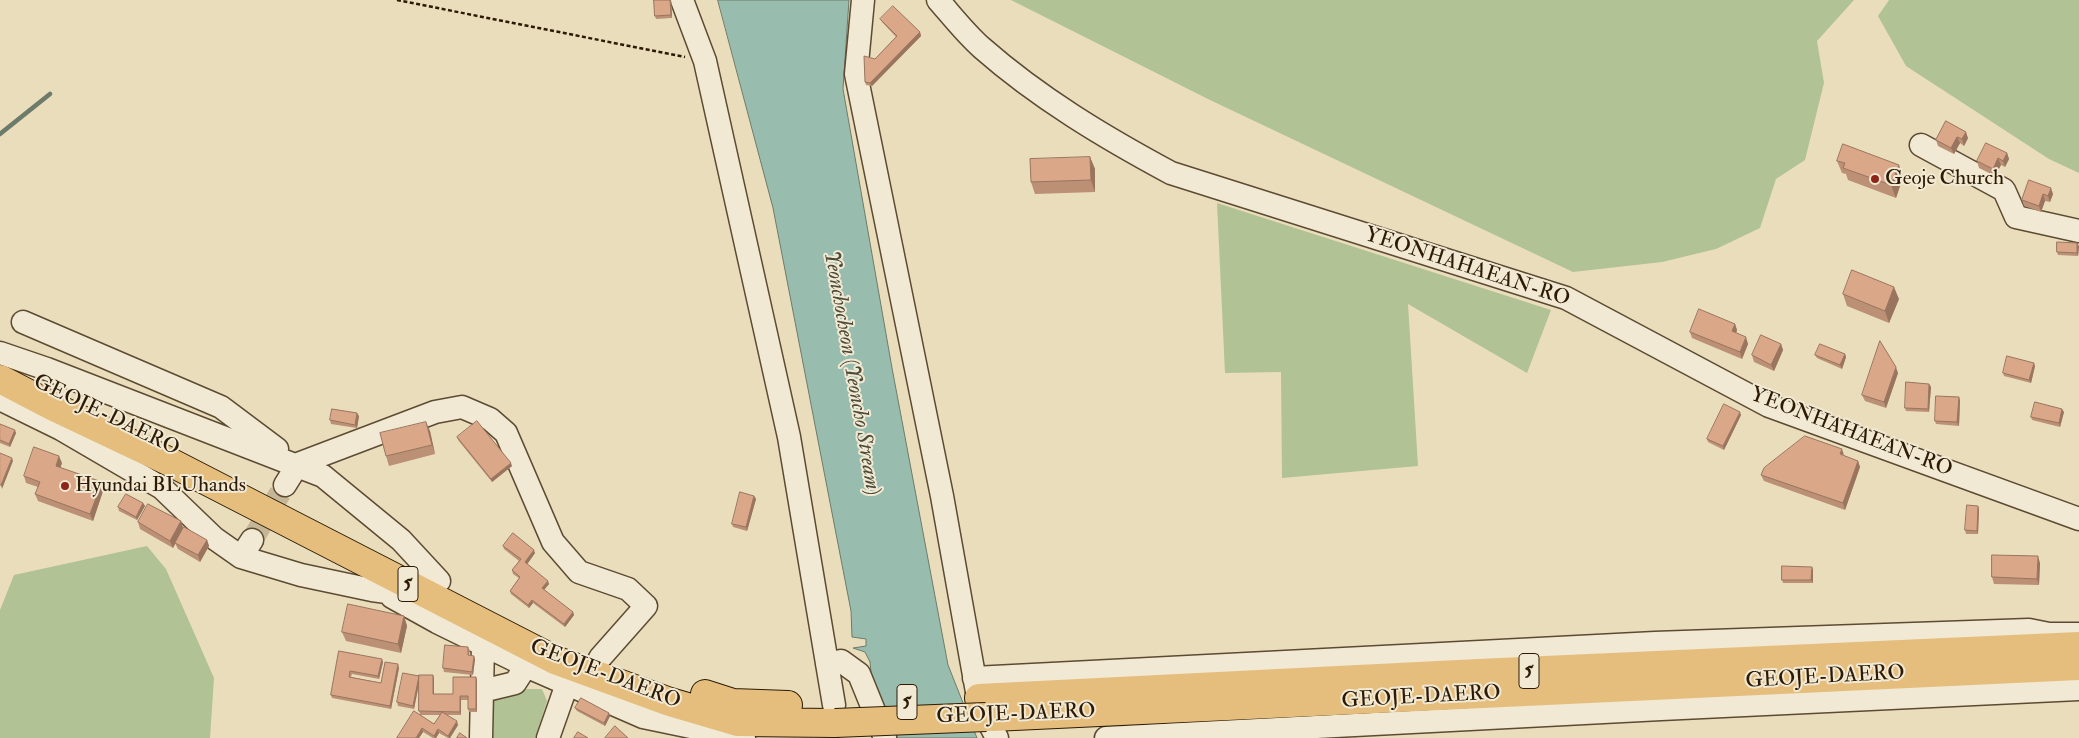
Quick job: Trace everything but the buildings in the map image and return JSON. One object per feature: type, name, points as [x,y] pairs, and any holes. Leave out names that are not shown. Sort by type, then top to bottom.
[{"type":"main road","name":"GEOJE-DAERO","points":[[0,364],[168,445],[437,589],[555,660],[670,702],[738,722],[761,733],[840,722],[984,708],[1478,673],[2079,646]]},
{"type":"main road","name":"GEOJE-DAERO","points":[[0,379],[52,406],[437,589],[566,645],[670,684],[734,703],[840,722]]},
{"type":"main road","name":"GEOJE-DAERO","points":[[984,708],[2079,666]]},
{"type":"street","points":[[682,0],[704,61],[789,436],[827,664],[840,722]]},
{"type":"street","points":[[863,0],[856,74],[984,708],[1664,642],[2029,630],[2049,634],[2079,634]]},
{"type":"street","name":"YEONHAHAEAN-RO","points":[[938,0],[980,47],[1035,90],[1116,144],[1171,173],[1566,298],[1769,406],[2079,519]]},
{"type":"street","points":[[1921,145],[2004,190],[2016,217],[2079,232]]},
{"type":"street","points":[[23,322],[221,407],[298,464]]},
{"type":"street","points":[[0,353],[298,464],[323,476],[394,534],[437,589]]},
{"type":"street","points":[[0,399],[61,429],[162,488],[214,538],[247,548],[301,575],[384,592],[437,589]]},
{"type":"street","points":[[285,485],[298,464],[435,412],[462,407],[490,418],[506,433],[553,542],[579,572],[628,589],[646,606],[600,658]]},
{"type":"street","points":[[384,592],[437,622],[526,666],[642,717],[761,733]]},
{"type":"street","points":[[481,738],[483,645]]},
{"type":"street","points":[[827,664],[841,660],[859,674],[885,738]]},
{"type":"street","points":[[482,691],[514,683],[526,666]]},
{"type":"street","points":[[548,738],[567,684]]},
{"type":"street","points":[[1106,738],[1190,736],[1660,708],[2079,690]]},
{"type":"path","points":[[397,0],[704,61]]},
{"type":"shaded area","points":[[1011,0],[1854,0],[1817,41],[1824,83],[1805,160],[1776,179],[1760,228],[1716,249],[1662,262],[1573,272],[1210,100]]},
{"type":"shaded area","points":[[1889,0],[2079,0],[2079,173],[2049,159],[1906,66],[1878,16]]},
{"type":"shaded area","points":[[1217,203],[1551,310],[1527,373],[1408,304],[1418,466],[1282,478],[1281,372],[1225,373]]},
{"type":"shaded area","points":[[147,546],[166,569],[214,678],[210,738],[0,738],[0,610],[14,575]]},
{"type":"shaded area","points":[[527,689],[542,689],[547,701],[535,738],[491,738],[492,700]]},
{"type":"water","name":"Yeonchocheon (Yeoncho Stream)","points":[[718,0],[849,0],[843,89],[892,368],[948,665],[977,738],[897,738],[872,683],[870,662],[865,652],[853,648],[866,646],[866,639],[852,637],[851,611],[773,208]]},
{"type":"waterway","points":[[0,134],[50,94]]},
{"type":"tunnel","points":[[252,540],[285,485]]},
{"type":"place","name":"Geoje Church","points":[[1875,179]]},
{"type":"place","name":"Hyundai BLUhands","points":[[65,486]]}]
